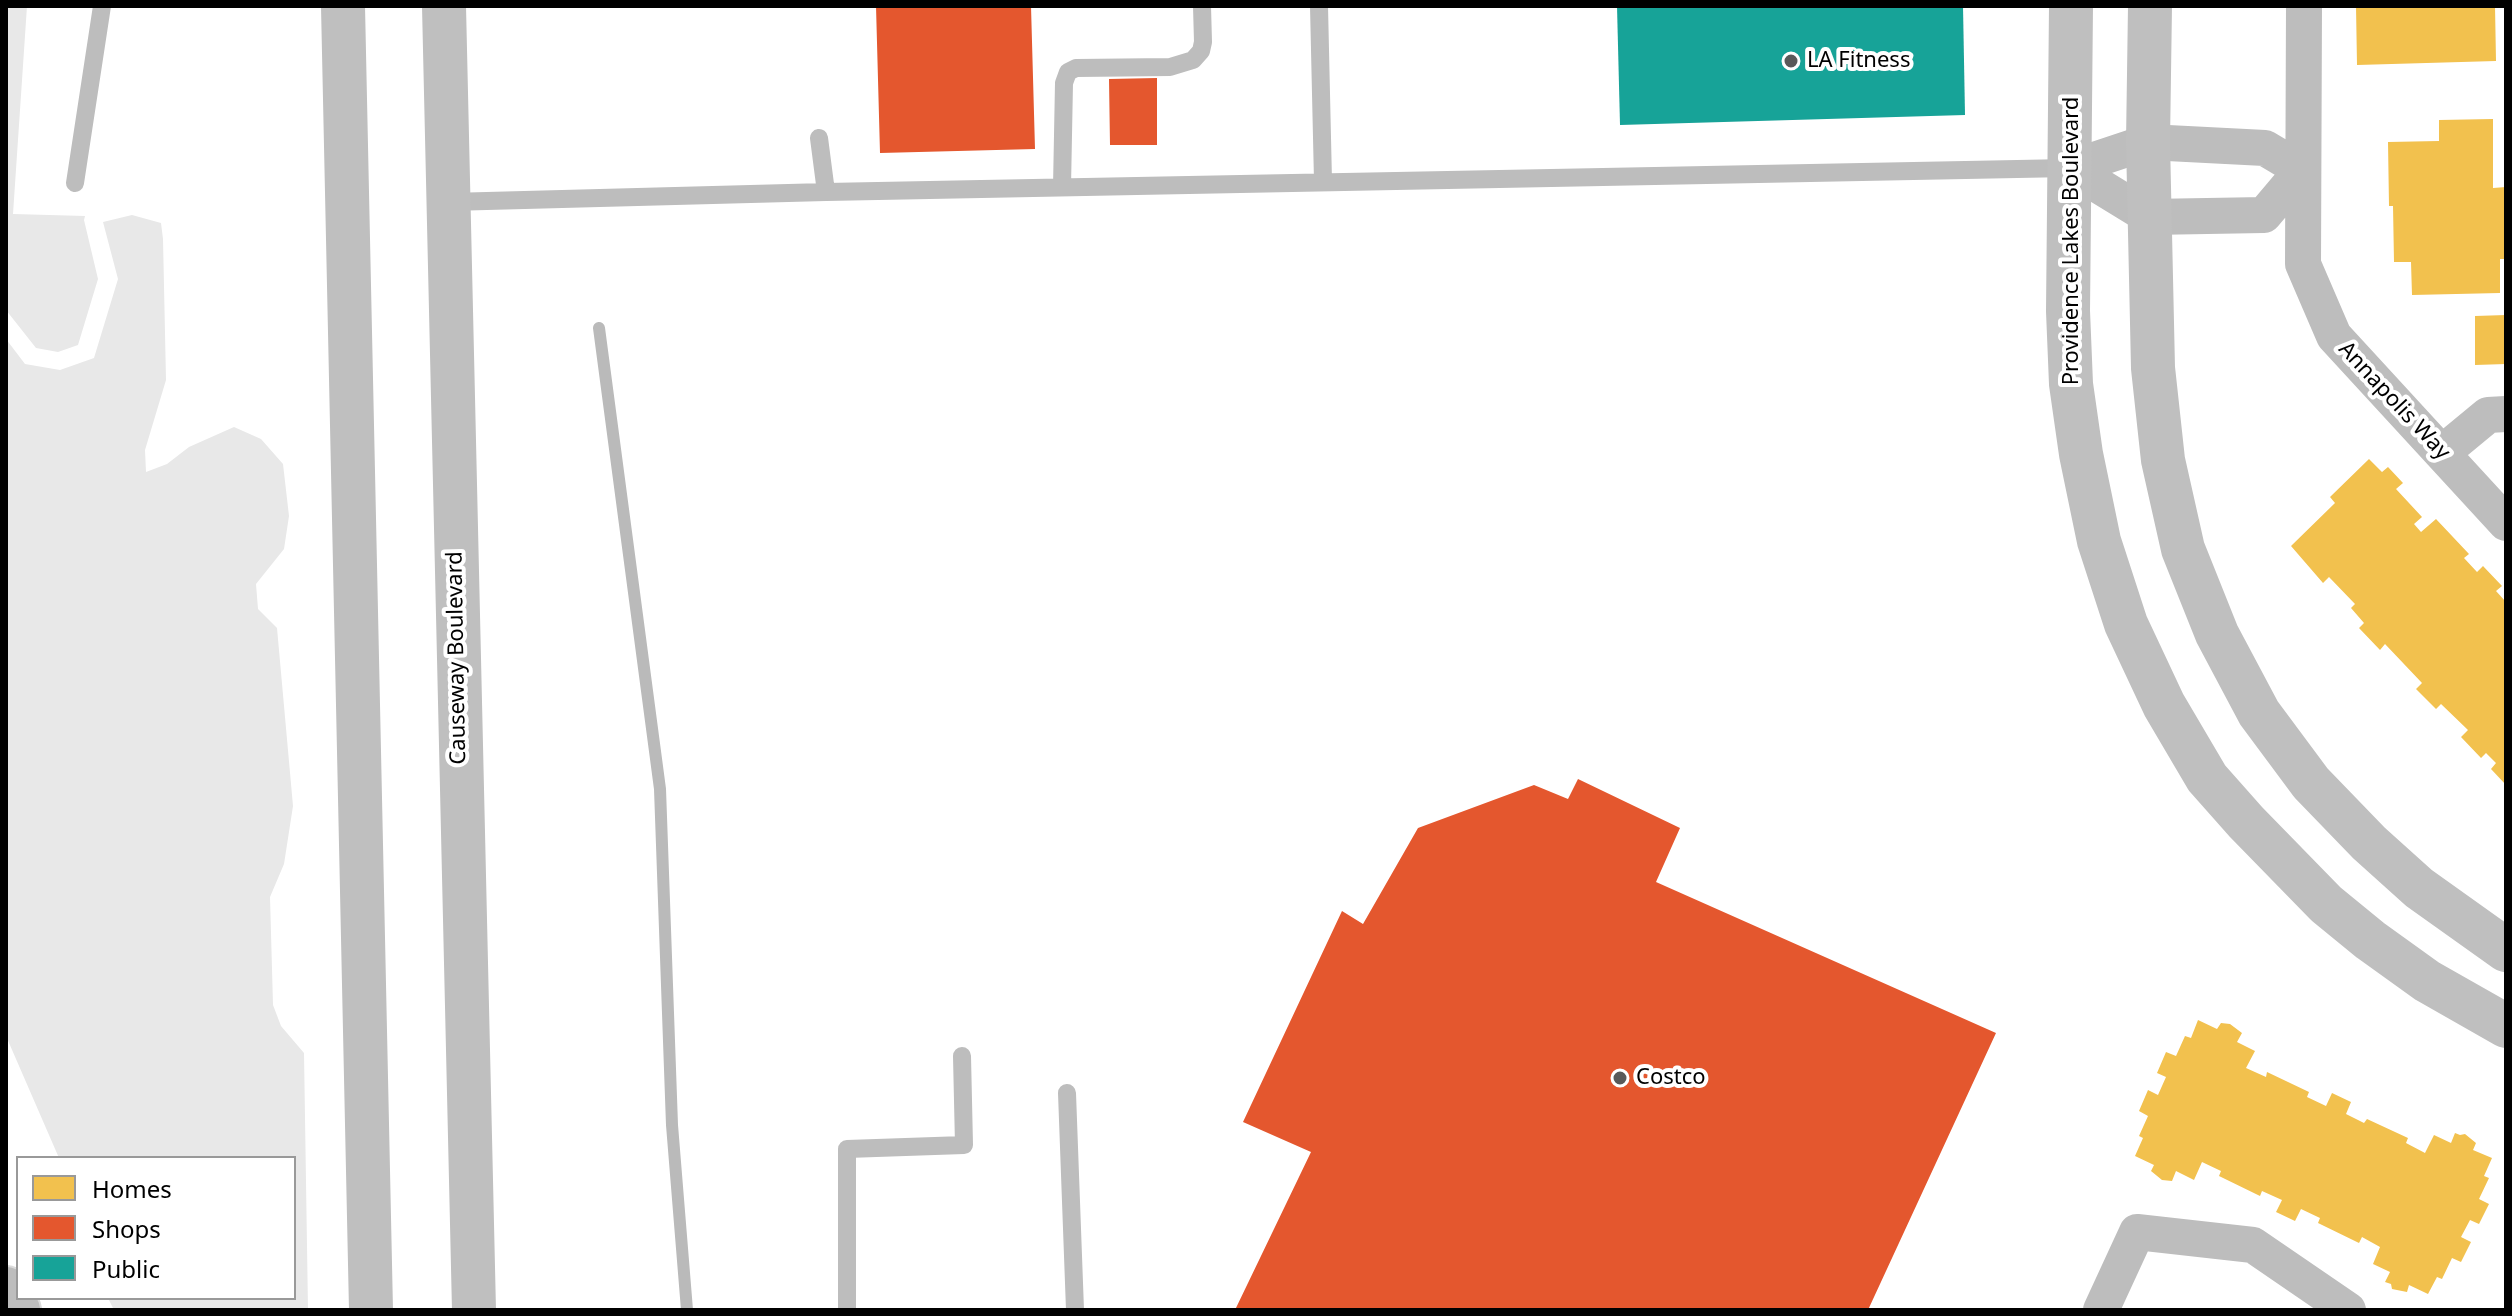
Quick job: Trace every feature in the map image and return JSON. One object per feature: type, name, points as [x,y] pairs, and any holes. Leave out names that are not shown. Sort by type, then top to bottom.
[{"type":"highway","points":[[6,1289],[18,1310]]},
{"type":"main road","name":"Causeway Boulevard","points":[[444,6],[474,1310]]},
{"type":"main road","name":"Providence Lakes Boulevard","points":[[2071,6],[2068,311],[2071,384],[2081,454],[2099,541],[2121,610],[2164,705],[2207,778],[2246,822],[2326,904],[2370,940],[2427,981],[2506,1026]]},
{"type":"main road","points":[[2150,6],[2148,142],[2153,368],[2163,460],[2183,549],[2217,634],[2259,713],[2311,783],[2369,843],[2419,888],[2506,950]]},
{"type":"main road","points":[[340,10],[371,1310]]},
{"type":"street","name":"Annapolis Way","points":[[2304,6],[2303,264],[2334,336],[2506,523]]},
{"type":"street","points":[[2148,142],[2265,148],[2302,170],[2264,215],[2150,217],[2070,168],[2148,142]]},
{"type":"street","points":[[2442,453],[2488,415],[2506,414]]},
{"type":"street","points":[[2101,1310],[2137,1232],[2253,1245],[2348,1310]]},
{"type":"lane","points":[[75,183],[102,6]]},
{"type":"lane","points":[[1062,187],[1064,83],[1068,72],[1076,68],[1170,67],[1193,60],[1201,51],[1203,42],[1202,6]]},
{"type":"lane","points":[[1319,6],[1323,181]]},
{"type":"lane","points":[[819,138],[826,192]]},
{"type":"lane","points":[[449,202],[1323,181],[2070,168]]},
{"type":"lane","points":[[847,1310],[847,1149],[964,1145],[962,1056]]},
{"type":"lane","points":[[1067,1093],[1075,1310]]},
{"type":"shaded area","points":[[6,6],[27,6],[13,214],[85,216],[98,279],[78,345],[58,352],[36,348],[6,310]]},
{"type":"shaded area","points":[[132,215],[161,223],[166,380],[145,450],[146,472],[167,464],[189,447],[234,427],[261,439],[283,464],[289,516],[284,549],[256,584],[258,609],[277,628],[293,806],[284,864],[270,897],[273,1005],[281,1026],[304,1053],[308,1310],[114,1310],[109,1300],[296,1300],[296,1156],[58,1156],[6,1036],[6,339],[25,364],[60,370],[94,358],[118,279],[103,222]]},
{"type":"building: Homes","points":[[2356,6],[2495,6],[2496,61],[2357,65]]},
{"type":"building: Homes","points":[[2493,119],[2493,188],[2506,187],[2506,259],[2500,259],[2500,293],[2412,295],[2411,262],[2394,262],[2388,142],[2439,141],[2439,120]]},
{"type":"building: Homes","points":[[2506,315],[2506,364],[2475,365],[2475,316]]},
{"type":"building: Homes","points":[[2369,459],[2382,472],[2388,467],[2403,483],[2396,489],[2422,517],[2414,524],[2421,532],[2436,519],[2469,554],[2464,558],[2477,572],[2483,566],[2502,586],[2496,591],[2506,602],[2506,785],[2491,769],[2496,763],[2486,753],[2481,758],[2461,737],[2468,730],[2441,704],[2436,709],[2416,689],[2422,683],[2385,644],[2380,650],[2359,628],[2364,623],[2351,608],[2355,604],[2329,577],[2323,583],[2291,546],[2335,503],[2330,497]]},
{"type":"building: Homes","points":[[2198,1020],[2217,1029],[2221,1023],[2230,1024],[2242,1033],[2237,1042],[2255,1051],[2246,1068],[2266,1077],[2267,1072],[2309,1092],[2307,1097],[2326,1106],[2332,1093],[2351,1102],[2346,1114],[2364,1123],[2367,1119],[2408,1138],[2406,1143],[2425,1153],[2434,1135],[2451,1143],[2455,1133],[2465,1134],[2476,1143],[2473,1150],[2492,1158],[2484,1176],[2489,1178],[2479,1199],[2489,1204],[2479,1224],[2470,1220],[2461,1237],[2471,1242],[2461,1262],[2452,1258],[2442,1279],[2437,1277],[2428,1294],[2409,1285],[2407,1292],[2392,1289],[2391,1284],[2385,1282],[2390,1272],[2373,1264],[2380,1247],[2362,1237],[2359,1243],[2318,1223],[2320,1218],[2301,1209],[2295,1221],[2276,1212],[2282,1200],[2262,1191],[2260,1196],[2219,1176],[2221,1171],[2202,1162],[2194,1180],[2176,1171],[2172,1181],[2162,1180],[2151,1171],[2154,1165],[2135,1156],[2148,1116],[2139,1111],[2148,1090],[2158,1095],[2166,1077],[2157,1073],[2166,1052],[2176,1056],[2185,1036],[2191,1038]]},
{"type":"building: Shops","points":[[876,6],[1031,6],[1035,149],[880,153]]},
{"type":"building: Shops","points":[[1157,78],[1157,145],[1110,145],[1109,79]]},
{"type":"building: Shops","name":"Costco","points":[[1578,779],[1680,828],[1656,882],[1996,1033],[1868,1310],[1235,1310],[1311,1152],[1243,1122],[1342,911],[1363,924],[1418,828],[1534,785],[1568,799]]},
{"type":"building: Public","name":"LA Fitness","points":[[1617,6],[1963,6],[1965,115],[1620,125]]},
{"type":"waterway","points":[[599,328],[660,789],[672,1125],[687,1310]]},
{"type":"place","name":"LA Fitness","points":[[1791,61]]},
{"type":"place","name":"Costco","points":[[1620,1078]]}]
